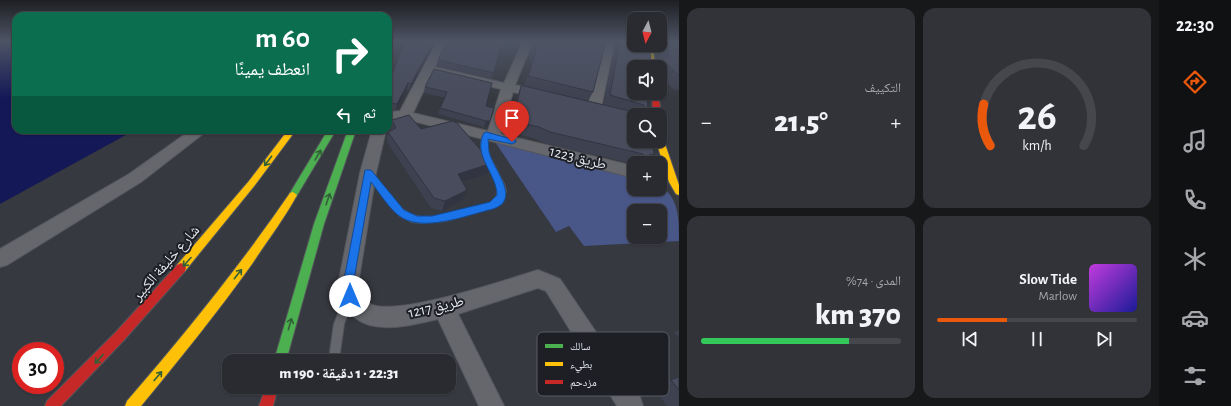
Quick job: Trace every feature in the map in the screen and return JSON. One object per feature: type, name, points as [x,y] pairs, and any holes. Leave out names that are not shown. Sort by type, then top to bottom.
[{"type":"main road","name":"شارع خليفة الكبير","points":[[52,406],[96,362],[199,248],[289,134]]},
{"type":"main road","points":[[132,406],[161,372],[245,265],[297,188],[330,134]]},
{"type":"main road","points":[[282,354],[319,224],[351,134]]},
{"type":"main road","points":[[662,148],[671,184]]},
{"type":"main road","points":[[266,406],[270,394]]},
{"type":"street","points":[[405,115],[433,60]]},
{"type":"street","points":[[490,136],[520,60]]},
{"type":"street","points":[[594,108],[603,60]]},
{"type":"street","points":[[428,69],[551,98]]},
{"type":"street","points":[[580,104],[608,112]]},
{"type":"street","name":"طريق 1223","points":[[392,116],[405,115],[627,170]]},
{"type":"street","points":[[0,259],[135,178],[196,134]]},
{"type":"street","points":[[350,296],[348,285],[368,172],[378,134]]},
{"type":"street","name":"طريق 1217","points":[[350,296],[363,313],[372,316],[407,315],[443,307],[538,279],[553,285],[583,332]]},
{"type":"street","points":[[443,307],[492,406]]},
{"type":"street","name":"طريق 1217","points":[[625,396],[631,406]]},
{"type":"lane","points":[[368,172],[401,213],[416,220],[432,220],[493,205],[500,199],[502,191],[485,154],[484,144],[490,136]]},
{"type":"lane","points":[[335,354],[339,324],[350,296]]},
{"type":"shaded area","points":[[0,60],[12,60],[12,134],[128,134],[0,204]]},
{"type":"shaded area","points":[[493,139],[627,175],[627,196],[667,196],[667,191],[677,209],[679,241],[667,242],[667,204],[627,204],[627,244],[584,246],[569,226],[556,232]]},
{"type":"building","points":[[398,60],[424,60],[411,84],[408,83],[397,104],[392,103],[392,75]]},
{"type":"building","points":[[438,60],[497,60],[494,73]]},
{"type":"building","points":[[533,60],[601,60],[593,92],[528,76]]},
{"type":"building","points":[[616,60],[651,60],[627,60],[627,100],[610,95]]},
{"type":"building","points":[[664,60],[679,60],[679,76],[667,63],[667,60]]},
{"type":"building","points":[[434,69],[492,83],[486,106],[494,108],[490,121],[440,108],[447,92],[425,87]]},
{"type":"building","points":[[521,86],[627,110],[627,148],[654,148],[654,155],[650,154],[650,156],[644,156],[643,154],[550,132],[539,127],[508,120],[513,103],[517,104]]},
{"type":"building","points":[[627,100],[648,100],[647,108],[644,108],[644,105]]},
{"type":"building","points":[[409,115],[421,129],[452,121],[457,123],[492,163],[458,174],[467,190],[445,201],[434,198],[389,134],[392,134],[392,130],[396,128],[392,120]]},
{"type":"building","points":[[679,377],[679,390],[671,380]]},
{"type":"traffic: fast","points":[[293,195],[330,134]]},
{"type":"traffic: fast","points":[[282,354],[319,224],[351,134]]},
{"type":"traffic: slow","points":[[181,268],[252,183],[289,134]]},
{"type":"traffic: slow","points":[[662,148],[673,182],[679,192]]},
{"type":"traffic: slow","points":[[132,406],[216,304],[256,250],[293,195]]},
{"type":"traffic: jam","points":[[656,100],[656,108]]},
{"type":"traffic: jam","points":[[52,406],[120,336],[181,268]]},
{"type":"traffic: jam","points":[[266,406],[270,394]]},
{"type":"route","points":[[350,296],[348,285],[368,172],[401,213],[416,220],[432,220],[497,203],[500,199],[502,191],[485,154],[485,139],[486,135],[512,142]]}]
